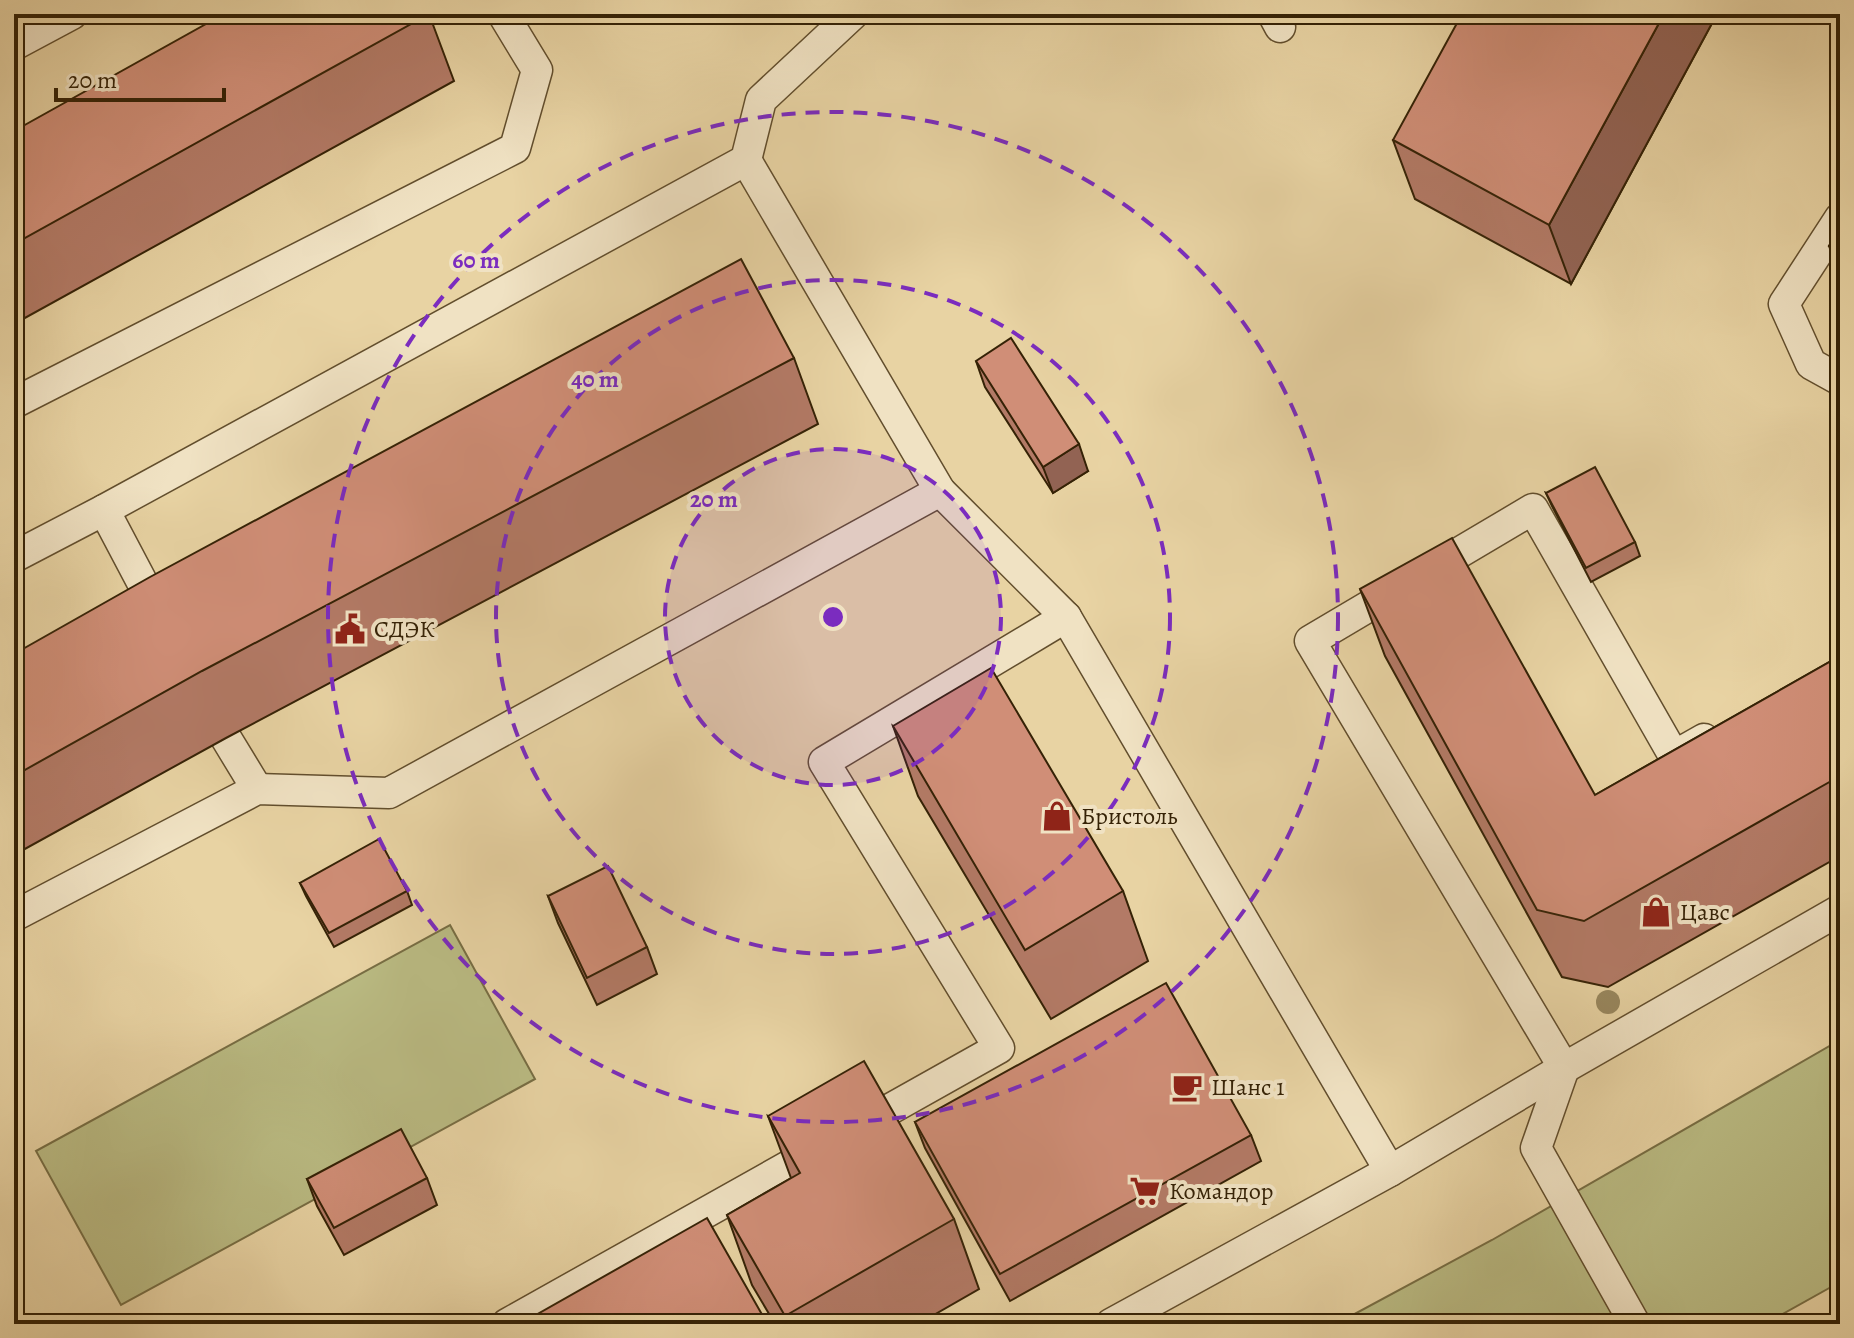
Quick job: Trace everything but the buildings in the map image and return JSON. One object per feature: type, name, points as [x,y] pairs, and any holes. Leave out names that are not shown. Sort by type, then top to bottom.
[{"type":"lane","points":[[14,45],[72,14]]},
{"type":"lane","points":[[14,403],[515,148],[537,70],[503,14]]},
{"type":"lane","points":[[853,14],[761,100],[746,160],[940,491],[1066,617],[1390,1171]]},
{"type":"lane","points":[[14,557],[746,160]]},
{"type":"lane","points":[[1840,218],[1784,304],[1811,364],[1840,380]]},
{"type":"lane","points":[[14,916],[257,789],[389,793],[940,491]]},
{"type":"lane","points":[[1564,1068],[1310,641],[1533,509],[1674,756],[1730,724]]},
{"type":"lane","points":[[104,510],[174,644]]},
{"type":"lane","points":[[507,1324],[999,1048],[824,762],[1066,617]]},
{"type":"lane","points":[[226,738],[257,789]]},
{"type":"lane","points":[[1111,1324],[1390,1171],[1840,910]]},
{"type":"lane","points":[[1564,1068],[1536,1148],[1635,1324]]},
{"type":"green space","points":[[450,925],[535,1079],[121,1305],[36,1151]]},
{"type":"green space","points":[[1840,1040],[1840,1282],[1765,1324],[1336,1324],[1492,1240]]},
{"type":"place","name":"СДЭК","points":[[350,629]]},
{"type":"place","name":"Бристоль","points":[[1057,816]]},
{"type":"place","name":"Цавс","points":[[1656,912]]},
{"type":"place","name":"Шанс 1","points":[[1187,1087]]},
{"type":"place","name":"Командор","points":[[1145,1191]]}]
